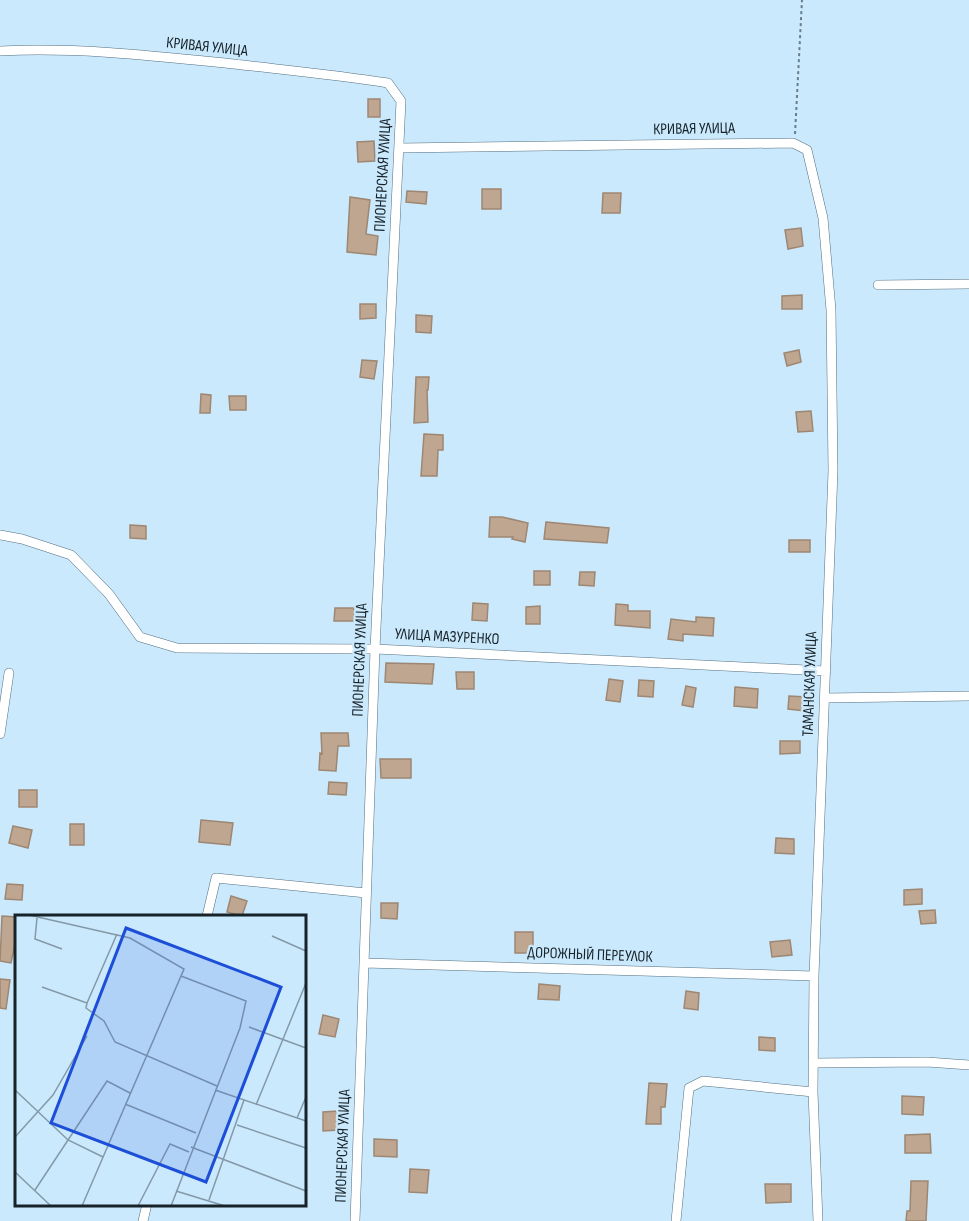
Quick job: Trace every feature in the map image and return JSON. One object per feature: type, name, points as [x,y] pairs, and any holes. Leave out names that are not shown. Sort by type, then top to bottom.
[{"type":"street","name":"КРИВАЯ УЛИЦА","points":[[0,51],[39,49],[178,58],[352,77],[388,83],[401,101]]},
{"type":"street","name":"ПИОНЕРСКАЯ УЛИЦА","points":[[355,1221],[375,649],[401,101]]},
{"type":"street","name":"КРИВАЯ УЛИЦА","points":[[399,148],[793,143],[807,150]]},
{"type":"street","name":"ТАМАНСКАЯ УЛИЦА","points":[[807,150],[823,218],[831,310],[833,471],[814,976],[813,1092],[818,1221]]},
{"type":"street","points":[[879,285],[969,284]]},
{"type":"street","name":"УЛИЦА МАЗУРЕНКО","points":[[0,535],[22,539],[71,555],[109,594],[140,636],[177,648],[375,649],[826,671]]},
{"type":"street","points":[[0,734],[9,673]]},
{"type":"street","points":[[825,698],[969,696]]},
{"type":"street","points":[[207,915],[216,878],[366,893]]},
{"type":"street","name":"ДОРОЖНЫЙ ПЕРЕУЛОК","points":[[365,963],[814,976]]},
{"type":"street","points":[[813,1063],[927,1062],[969,1065]]},
{"type":"street","points":[[676,1221],[689,1088],[704,1080],[813,1092]]},
{"type":"street","points":[[143,1221],[147,1206]]},
{"type":"path","points":[[793,143],[797,120],[802,0]]},
{"type":"building","points":[[368,99],[380,99],[380,117],[368,117]]},
{"type":"building","points":[[374,141],[375,161],[358,162],[357,142]]},
{"type":"building","points":[[482,189],[501,189],[501,209],[482,209]]},
{"type":"building","points":[[407,191],[427,192],[426,204],[406,202]]},
{"type":"building","points":[[603,193],[621,193],[620,213],[602,213]]},
{"type":"building","points":[[350,197],[370,200],[366,234],[378,236],[376,255],[347,252]]},
{"type":"building","points":[[801,228],[803,246],[788,249],[785,230]]},
{"type":"building","points":[[802,295],[802,309],[782,309],[782,296]]},
{"type":"building","points":[[360,304],[376,304],[376,318],[360,319]]},
{"type":"building","points":[[416,315],[432,316],[431,333],[416,332]]},
{"type":"building","points":[[799,350],[801,362],[787,366],[784,353]]},
{"type":"building","points":[[362,360],[377,361],[374,379],[360,377]]},
{"type":"building","points":[[416,377],[429,377],[428,422],[414,423]]},
{"type":"building","points":[[201,394],[211,395],[210,413],[200,413]]},
{"type":"building","points":[[229,396],[246,396],[246,410],[230,410]]},
{"type":"building","points":[[811,411],[813,431],[798,432],[796,412]]},
{"type":"building","points":[[424,434],[443,435],[443,450],[438,450],[437,476],[421,476]]},
{"type":"building","points":[[490,517],[502,517],[528,523],[525,542],[512,539],[513,537],[489,537]]},
{"type":"building","points":[[546,522],[609,528],[607,543],[544,539]]},
{"type":"building","points":[[130,525],[146,526],[146,539],[130,538]]},
{"type":"building","points":[[789,540],[810,540],[810,552],[789,552]]},
{"type":"building","points":[[534,571],[550,571],[550,585],[534,585]]},
{"type":"building","points":[[580,572],[595,572],[594,586],[579,585]]},
{"type":"building","points":[[473,603],[488,604],[487,621],[472,620]]},
{"type":"building","points":[[616,604],[628,605],[628,611],[650,611],[650,628],[615,625]]},
{"type":"building","points":[[540,606],[540,624],[526,624],[526,607]]},
{"type":"building","points":[[335,608],[354,608],[354,621],[334,621]]},
{"type":"building","points":[[696,617],[714,618],[713,636],[683,634],[683,641],[668,639],[671,619],[696,622]]},
{"type":"building","points":[[386,663],[434,664],[432,684],[385,682]]},
{"type":"building","points":[[456,672],[474,672],[474,689],[457,689]]},
{"type":"building","points":[[609,679],[623,681],[620,702],[606,700]]},
{"type":"building","points":[[639,680],[654,681],[653,697],[638,696]]},
{"type":"building","points":[[686,686],[696,688],[693,707],[682,705]]},
{"type":"building","points":[[735,687],[758,689],[757,708],[734,706]]},
{"type":"building","points":[[789,696],[806,697],[805,711],[788,709]]},
{"type":"building","points":[[321,733],[348,733],[349,746],[338,746],[336,771],[319,770],[320,753],[322,754]]},
{"type":"building","points":[[780,741],[800,741],[800,753],[780,754]]},
{"type":"building","points":[[380,759],[411,759],[411,778],[381,778]]},
{"type":"building","points":[[329,782],[347,783],[346,795],[328,794]]},
{"type":"building","points":[[19,790],[37,790],[37,807],[19,807]]},
{"type":"building","points":[[201,820],[233,823],[230,845],[199,842]]},
{"type":"building","points":[[70,824],[84,824],[84,845],[70,845]]},
{"type":"building","points":[[13,826],[32,830],[28,848],[9,843]]},
{"type":"building","points":[[776,838],[794,839],[794,854],[775,853]]},
{"type":"building","points":[[7,884],[23,885],[22,900],[5,899]]},
{"type":"building","points":[[922,889],[922,904],[904,905],[904,890]]},
{"type":"building","points":[[231,896],[247,901],[242,915],[227,912]]},
{"type":"building","points":[[381,903],[398,903],[397,919],[381,918]]},
{"type":"building","points":[[935,910],[936,923],[921,924],[919,911]]},
{"type":"building","points":[[2,916],[15,917],[15,944],[11,963],[0,961]]},
{"type":"building","points":[[515,932],[533,932],[533,953],[515,953]]},
{"type":"building","points":[[790,940],[792,955],[772,957],[770,942]]},
{"type":"building","points":[[0,979],[10,980],[6,1009],[0,1008]]},
{"type":"building","points":[[539,984],[560,986],[559,1000],[538,999]]},
{"type":"building","points":[[686,991],[699,993],[698,1010],[684,1008]]},
{"type":"building","points":[[323,1015],[339,1019],[335,1037],[319,1034]]},
{"type":"building","points":[[759,1037],[775,1038],[775,1051],[759,1050]]},
{"type":"building","points":[[649,1083],[667,1084],[665,1107],[661,1107],[661,1124],[646,1124]]},
{"type":"building","points":[[902,1096],[924,1097],[923,1115],[902,1114]]},
{"type":"building","points":[[338,1111],[339,1130],[323,1131],[323,1112]]},
{"type":"building","points":[[930,1134],[931,1153],[905,1153],[905,1135]]},
{"type":"building","points":[[374,1139],[397,1140],[397,1157],[374,1156]]},
{"type":"building","points":[[410,1169],[429,1170],[427,1193],[409,1192]]},
{"type":"building","points":[[911,1181],[928,1181],[926,1221],[906,1221],[907,1211],[910,1211]]},
{"type":"building","points":[[765,1184],[791,1184],[791,1202],[766,1203]]}]
